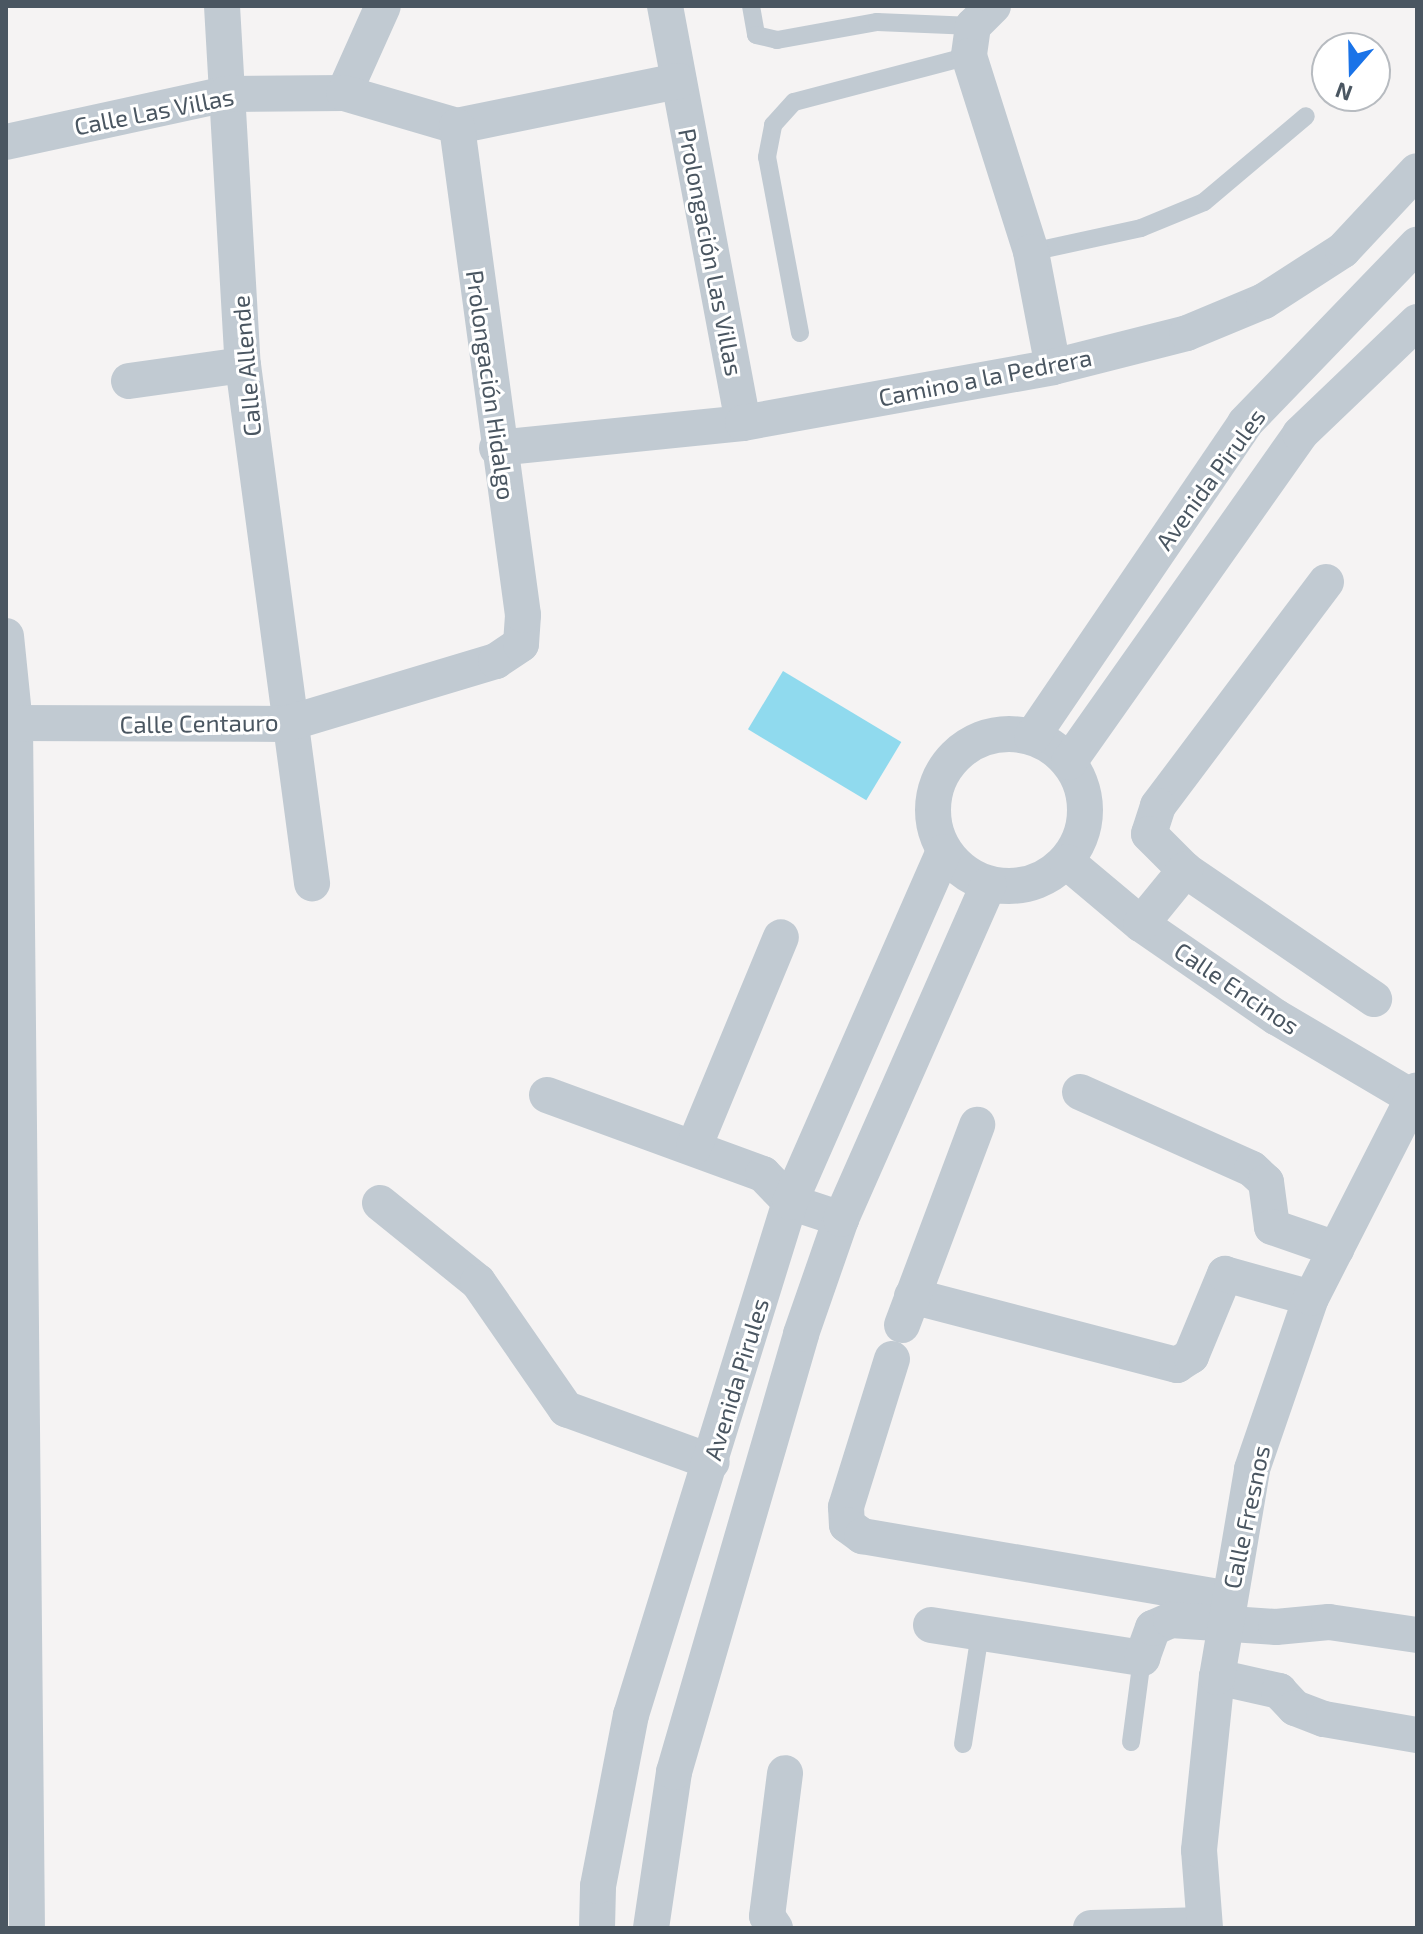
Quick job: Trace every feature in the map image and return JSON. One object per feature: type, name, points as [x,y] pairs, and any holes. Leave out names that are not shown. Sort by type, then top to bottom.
[{"type":"street","name":"Calle Allende","points":[[222,6],[243,365],[286,724],[312,883]]},
{"type":"street","points":[[344,93],[383,6]]},
{"type":"street","name":"Prolongación Las Villas","points":[[665,6],[743,423]]},
{"type":"street","points":[[978,29],[1031,252],[1053,367]]},
{"type":"street","name":"Calle Las Villas","points":[[6,142],[226,94],[344,93],[457,126],[678,81]]},
{"type":"street","name":"Prolongación Hidalgo","points":[[457,126],[521,644]]},
{"type":"street","name":"Camino a la Pedrera","points":[[497,448],[743,423],[1053,367],[1187,333],[1264,301],[1343,250],[1417,171]]},
{"type":"street","name":"Avenida Pirules","points":[[1032,737],[1245,423],[1417,245]]},
{"type":"street","name":"Avenida Pirules","points":[[1069,762],[1300,434],[1417,322]]},
{"type":"street","points":[[129,381],[243,365]]},
{"type":"street","points":[[1326,582],[1150,823],[1156,844],[1185,870],[1374,999]]},
{"type":"street","points":[[6,636],[10,724],[19,1909]]},
{"type":"street","name":"Calle Centauro","points":[[10,724],[286,724],[496,661],[521,644]]},
{"type":"street","points":[[1032,737],[1069,762],[1085,813],[1067,862],[1030,884],[989,884],[944,852],[932,801],[940,775],[979,739],[1032,737]]},
{"type":"street","name":"Avenida Pirules","points":[[597,1928],[598,1886],[631,1715],[712,1462],[790,1202],[944,852]]},
{"type":"street","name":"Calle Encinos","points":[[1067,862],[1141,924],[1416,1096]]},
{"type":"street","points":[[1141,924],[1185,870]]},
{"type":"street","name":"Avenida Pirules","points":[[651,1928],[674,1772],[841,1219],[989,884]]},
{"type":"street","points":[[694,1147],[781,937]]},
{"type":"street","points":[[1080,1092],[1252,1169],[1266,1182],[1272,1227],[1336,1249]]},
{"type":"street","points":[[547,1095],[763,1174],[790,1202],[841,1219]]},
{"type":"street","name":"Calle Fresnos","points":[[1204,1927],[1199,1850],[1217,1677],[1252,1469],[1311,1298],[1416,1096]]},
{"type":"street","points":[[977,1125],[907,1310],[1177,1365],[1191,1356],[1225,1274],[1311,1298]]},
{"type":"street","points":[[380,1203],[478,1282],[566,1409],[712,1462]]},
{"type":"street","points":[[892,1359],[846,1507],[847,1525],[862,1536],[1228,1610],[1276,1627],[1329,1622],[1417,1635]]},
{"type":"street","points":[[931,1625],[1142,1658],[1153,1628],[1171,1620],[1228,1610]]},
{"type":"street","points":[[1217,1677],[1279,1691],[1295,1708],[1324,1719],[1417,1735]]},
{"type":"street","points":[[775,1928],[767,1916],[785,1773]]},
{"type":"street","points":[[1091,1928],[1204,1927]]},
{"type":"lane","points":[[751,6],[756,35],[777,40],[877,22],[978,29]]},
{"type":"lane","points":[[800,333],[767,157],[773,125],[794,102],[978,29]]},
{"type":"lane","points":[[1031,252],[1141,228],[1204,202],[1306,116]]},
{"type":"lane","points":[[963,1744],[980,1633]]},
{"type":"lane","points":[[1131,1742],[1142,1658]]},
{"type":"water","points":[[783,671],[901,742],[866,800],[748,729]]}]
